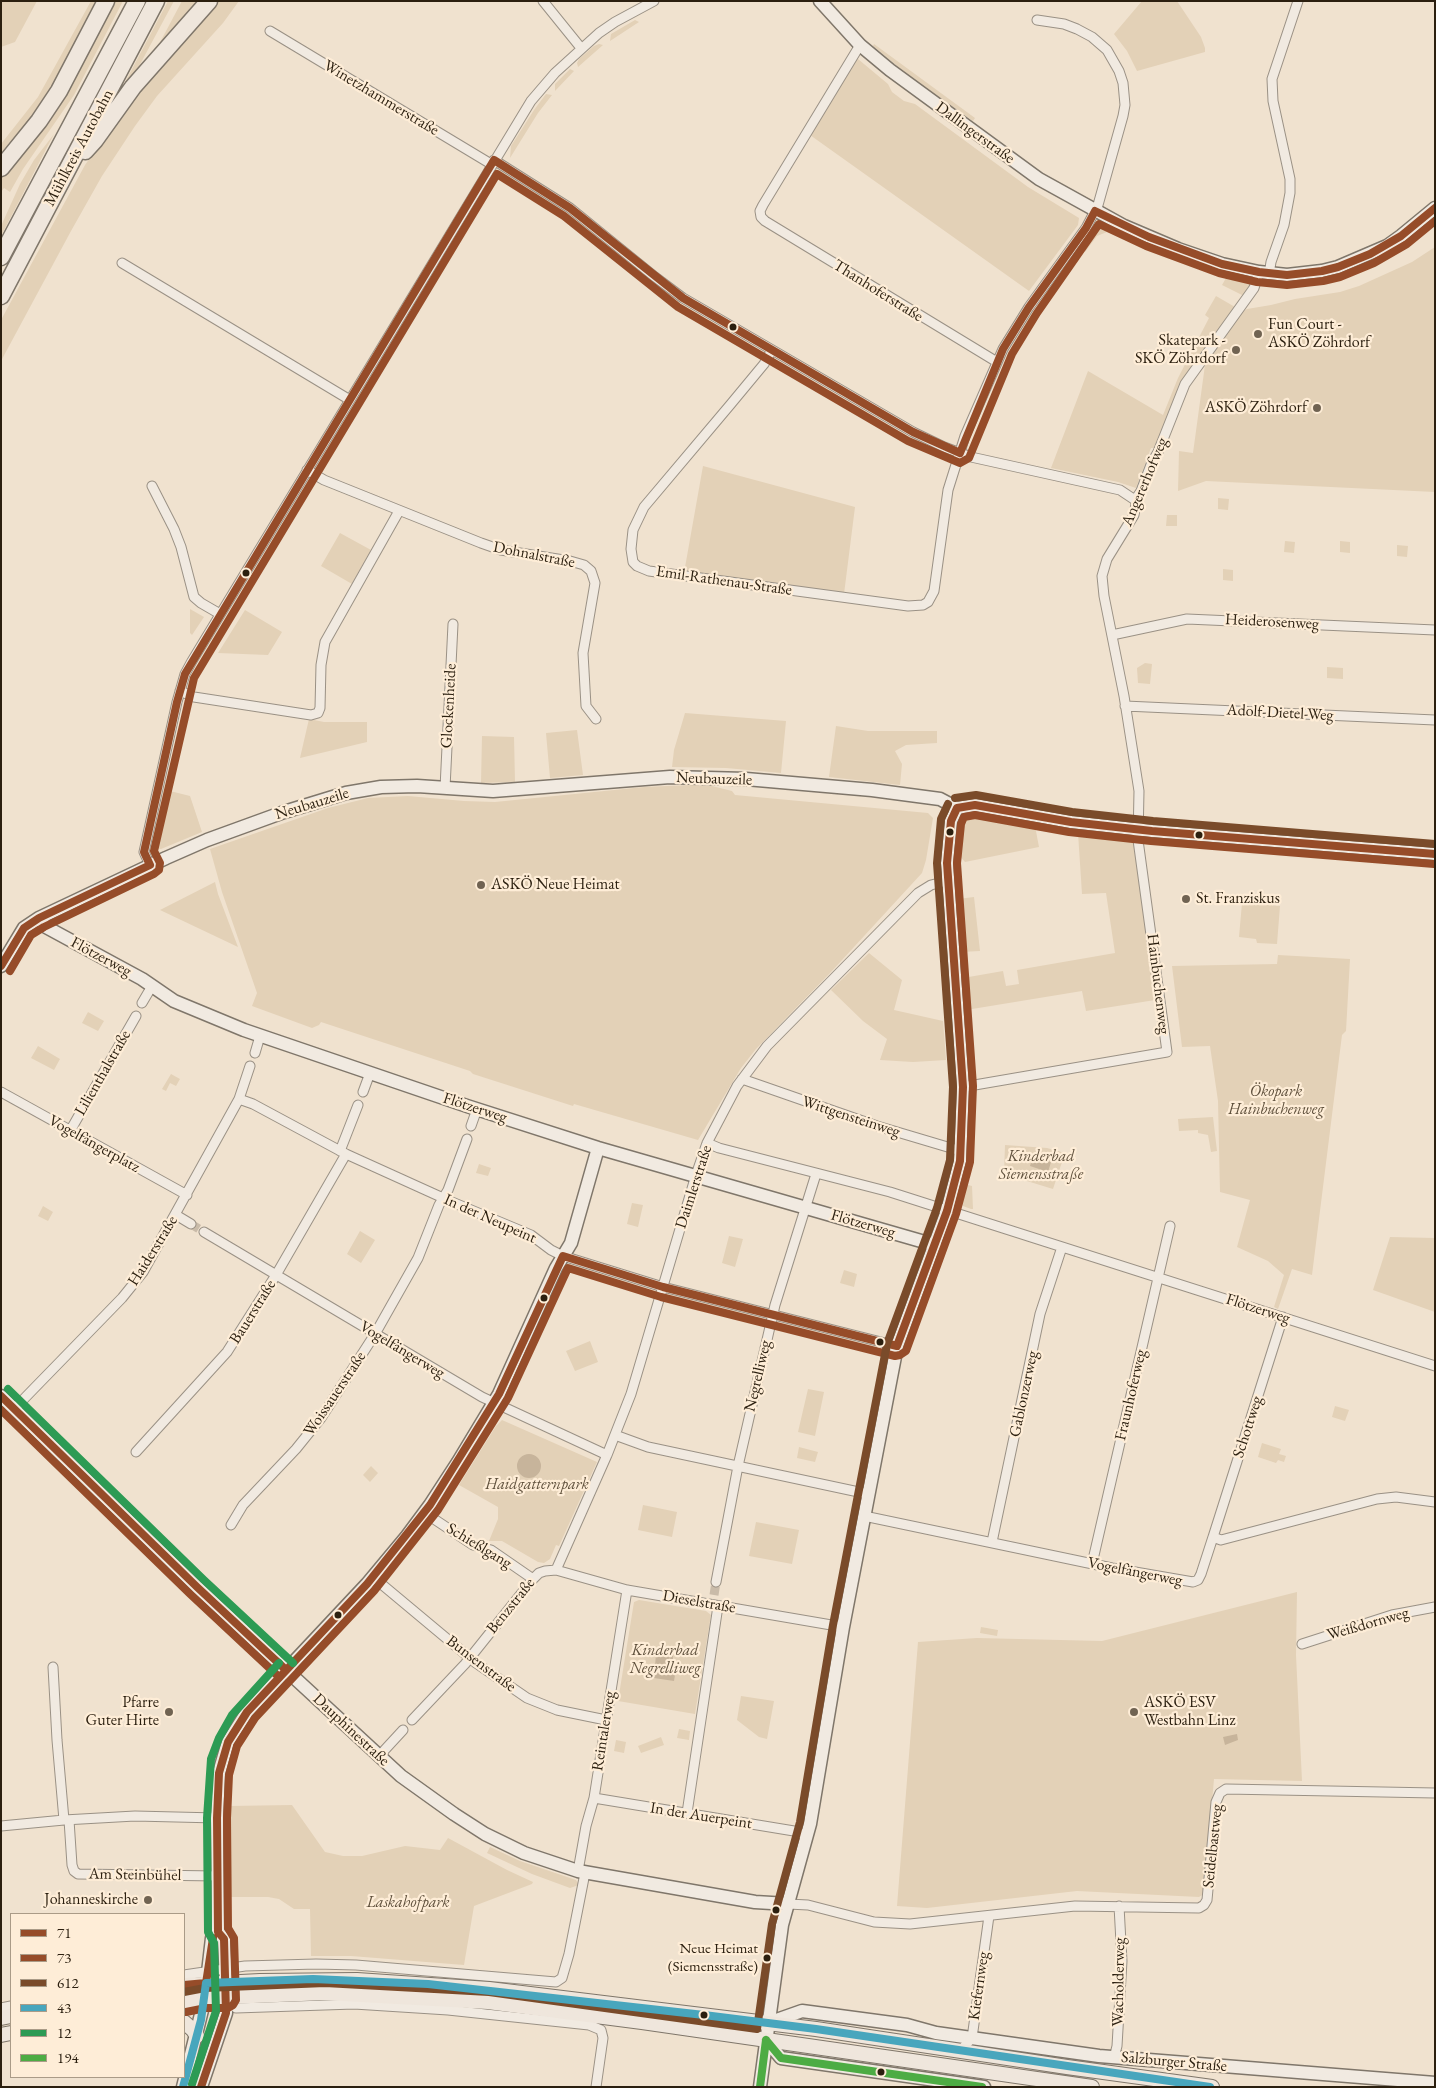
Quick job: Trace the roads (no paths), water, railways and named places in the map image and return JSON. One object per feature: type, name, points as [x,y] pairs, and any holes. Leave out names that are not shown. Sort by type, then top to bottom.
[{"type":"highway","points":[[1,168],[39,121],[59,91],[106,1]]},
{"type":"highway","name":"Mühlkreis Autobahn","points":[[1,257],[137,1]]},
{"type":"highway","name":"Mühlkreis Autobahn","points":[[1,296],[156,1]]},
{"type":"highway","points":[[69,167],[95,140],[133,87],[209,1]]},
{"type":"main road","name":"Salzburger Straße","points":[[185,1985],[207,1977],[226,1982],[313,1979],[428,1984],[816,2029],[1212,2087]]},
{"type":"main road","points":[[185,2002],[205,1998],[325,1993],[488,2002],[1092,2087]]},
{"type":"main road","points":[[185,2023],[197,2036]]},
{"type":"street","points":[[543,1],[581,48]]},
{"type":"street","points":[[150,866],[144,852],[180,691],[192,661],[492,162],[531,102],[555,72],[581,48],[615,22],[654,1]]},
{"type":"street","name":"Dallingerstraße","points":[[820,1],[860,45],[914,89],[1039,179],[1124,226],[1178,249],[1222,264],[1264,273],[1287,275],[1322,271],[1370,254],[1401,236],[1435,208]]},
{"type":"street","name":"Angererhofweg","points":[[1139,829],[1139,791],[1102,576],[1107,559],[1134,515],[1135,500],[1141,491],[1185,384],[1271,262],[1284,225],[1290,193],[1290,179],[1273,101],[1272,79],[1298,1]]},
{"type":"street","points":[[960,453],[997,362],[1029,307],[1086,228],[1095,211],[1102,196],[1124,116],[1123,83],[1107,50],[1092,37],[1064,24],[1037,20]]},
{"type":"street","name":"Winetzhammerstraße","points":[[270,31],[570,208],[683,298],[913,432],[960,453],[1120,490],[1135,500]]},
{"type":"street","name":"Thanhoferstraße","points":[[860,45],[763,205],[760,211],[762,217],[765,221],[997,362]]},
{"type":"street","points":[[122,263],[350,400]]},
{"type":"street","name":"Emil-Rathenau-Straße","points":[[772,350],[747,384],[644,507],[634,530],[631,549],[633,562],[637,566],[649,571],[908,606],[923,605],[928,602],[934,591],[948,490],[960,453]]},
{"type":"street","name":"Dohnalstraße","points":[[307,470],[324,480],[501,550],[570,561],[584,565],[591,571],[595,583],[585,637],[583,666],[586,706],[596,719]]},
{"type":"street","points":[[152,486],[174,528],[194,597],[201,604],[220,614]]},
{"type":"street","points":[[180,691],[194,697],[311,715],[318,713],[320,708],[321,665],[325,642],[399,510]]},
{"type":"street","name":"Heiderosenweg","points":[[1112,635],[1187,619],[1435,630]]},
{"type":"street","name":"Glockenheide","points":[[445,788],[453,624]]},
{"type":"street","name":"Adolf-Dietel-Weg","points":[[1125,706],[1435,720]]},
{"type":"street","name":"Neubauzeile","points":[[5,951],[24,928],[39,918],[150,866],[230,832],[284,812],[346,793],[394,786],[493,791],[613,780],[670,777],[703,777],[811,784],[940,799],[957,808],[966,805],[976,805],[1071,822],[1435,854]]},
{"type":"street","points":[[760,2087],[782,1925],[807,1836],[843,1627],[897,1346],[935,1245],[959,1172],[963,1087],[947,881],[950,832],[953,815],[957,808]]},
{"type":"street","name":"Hainbuchenweg","points":[[963,1087],[1167,1052],[1138,840],[1139,829]]},
{"type":"street","name":"Daimlerstraße","points":[[556,1570],[607,1455],[631,1394],[707,1143],[742,1079],[767,1046],[918,893],[931,885],[947,881]]},
{"type":"street","name":"Flötzerweg","points":[[39,918],[46,927],[152,986],[174,1001],[260,1036],[598,1148],[935,1245]]},
{"type":"street","points":[[1,966],[5,951]]},
{"type":"street","points":[[142,1003],[152,986]]},
{"type":"street","name":"Lilienthalstraße","points":[[70,1131],[136,1016]]},
{"type":"street","points":[[255,1053],[260,1036]]},
{"type":"street","name":"Haiderstraße","points":[[15,1408],[122,1298],[143,1272],[239,1099],[250,1066]]},
{"type":"street","points":[[363,1092],[370,1073]]},
{"type":"street","name":"Wittgensteinweg","points":[[742,1079],[875,1126],[961,1151]]},
{"type":"street","name":"Vogelfängerplatz","points":[[1,1092],[187,1195]]},
{"type":"street","name":"In der Neupeint","points":[[239,1099],[253,1104],[343,1153],[531,1235],[551,1250],[563,1256],[663,1286],[897,1346]]},
{"type":"street","name":"Bauerstraße","points":[[136,1452],[227,1352],[276,1275],[343,1153],[358,1105]]},
{"type":"street","points":[[472,1126],[477,1109]]},
{"type":"street","name":"Woissauerstraße","points":[[231,1525],[243,1505],[296,1449],[321,1418],[375,1334],[413,1268],[448,1190],[467,1139]]},
{"type":"street","name":"Flötzerweg","points":[[707,1143],[719,1148],[816,1174],[890,1192],[1435,1366]]},
{"type":"street","points":[[201,2087],[223,2022],[226,1998],[224,1939],[218,1932],[217,1818],[219,1773],[228,1742],[247,1712],[373,1577],[425,1512],[494,1403],[563,1256],[571,1243],[598,1148]]},
{"type":"street","name":"Negrelliweg","points":[[716,1582],[738,1466],[772,1314],[816,1174]]},
{"type":"street","points":[[176,1215],[191,1224]]},
{"type":"street","name":"Fraunhoferweg","points":[[1092,1564],[1170,1226]]},
{"type":"street","name":"Vogelfängerweg","points":[[204,1232],[494,1403],[607,1455]]},
{"type":"street","name":"Gablonzerweg","points":[[992,1542],[1040,1314],[1062,1247]]},
{"type":"street","name":"Schottweg","points":[[1212,1538],[1283,1317]]},
{"type":"street","name":"Dauphinestraße","points":[[1,1396],[198,1587],[379,1756],[427,1796],[485,1834],[524,1853],[582,1872],[755,1902],[788,1904]]},
{"type":"street","points":[[615,1435],[648,1448],[868,1494]]},
{"type":"street","points":[[1212,1538],[1222,1540],[1377,1499],[1396,1497],[1435,1502]]},
{"type":"street","name":"Schießlgang","points":[[425,1512],[472,1545],[491,1550],[533,1579]]},
{"type":"street","name":"Vogelfängerweg","points":[[864,1516],[1092,1564],[1193,1582],[1198,1580],[1212,1538]]},
{"type":"street","name":"Benzstraße","points":[[412,1720],[470,1657],[533,1579],[539,1573],[556,1570]]},
{"type":"street","name":"Dieselstraße","points":[[556,1570],[627,1590],[843,1627]]},
{"type":"street","name":"Bunsenstraße","points":[[373,1577],[470,1657],[514,1690],[542,1706],[606,1720]]},
{"type":"street","name":"Reintalerweg","points":[[582,1872],[586,1826],[594,1798],[627,1590]]},
{"type":"street","points":[[686,1813],[715,1605],[714,1595]]},
{"type":"street","name":"Weißdornweg","points":[[1302,1644],[1392,1614],[1435,1607]]},
{"type":"street","name":"Am Steinbühel","points":[[54,1667],[57,1740],[74,1871],[78,1874],[218,1876]]},
{"type":"street","points":[[379,1756],[402,1730]]},
{"type":"street","name":"Seidelbastweg","points":[[788,1904],[808,1905],[866,1920],[892,1924],[989,1916],[1048,1908],[1118,1906],[1193,1908],[1204,1905],[1209,1893],[1216,1802],[1220,1792],[1226,1789],[1435,1793]]},
{"type":"street","name":"In der Auerpeint","points":[[594,1798],[794,1831],[807,1836]]},
{"type":"street","points":[[1,1826],[135,1816],[217,1818]]},
{"type":"street","name":"Salzburger Straße","points":[[185,1975],[207,1977],[226,1968],[316,1964],[356,1965],[551,1982],[559,1980],[570,1954],[582,1872]]},
{"type":"street","name":"Wacholderweg","points":[[1114,2058],[1117,2046],[1122,1961],[1118,1906]]},
{"type":"street","name":"Kiefernweg","points":[[960,2051],[972,2038],[989,1916]]},
{"type":"street","points":[[183,2087],[205,1998],[212,1938],[218,1932]]},
{"type":"street","points":[[226,1998],[236,2008],[327,2004],[384,2006],[499,2015],[589,2025],[601,2030],[603,2038],[596,2087]]},
{"type":"street","name":"Salzburger Straße","points":[[768,2023],[802,2010],[907,2025],[936,2033],[1114,2058],[1435,2083]]},
{"type":"street","points":[[766,2040],[782,2058],[984,2087]]},
{"type":"street","points":[[1395,2080],[1410,2087]]},
{"type":"tunnel","points":[[191,1224],[204,1232]]},
{"type":"tunnel","points":[[714,1595],[716,1582]]},
{"type":"place","name":"Fun Court - ASKÖ Zöhrdorf","points":[[1258,334]]},
{"type":"place","name":"Skatepark - SKÖ Zöhrdorf","points":[[1236,350]]},
{"type":"place","name":"ASKÖ Zöhrdorf","points":[[1317,408]]},
{"type":"place","name":"ASKÖ Neue Heimat","points":[[481,885]]},
{"type":"place","name":"St. Franziskus","points":[[1186,899]]},
{"type":"place","name":"Pfarre Guter Hirte","points":[[169,1712]]},
{"type":"place","name":"ASKÖ ESV Westbahn Linz","points":[[1134,1712]]},
{"type":"place","name":"Johanneskirche","points":[[148,1900]]},
{"type":"place","name":"Neue Heimat (Siemensstraße)","points":[[767,1958]]},
{"type":"park label","name":"Ökopark Hainbuchenweg","points":[[1276,1101]]},
{"type":"park label","name":"Kinderbad Siemensstraße","points":[[1041,1166]]},
{"type":"park label","name":"Haidgatternpark","points":[[537,1485]]},
{"type":"park label","name":"Kinderbad Negrelliweg","points":[[665,1660]]},
{"type":"park label","name":"Laskahofpark","points":[[408,1903]]}]
